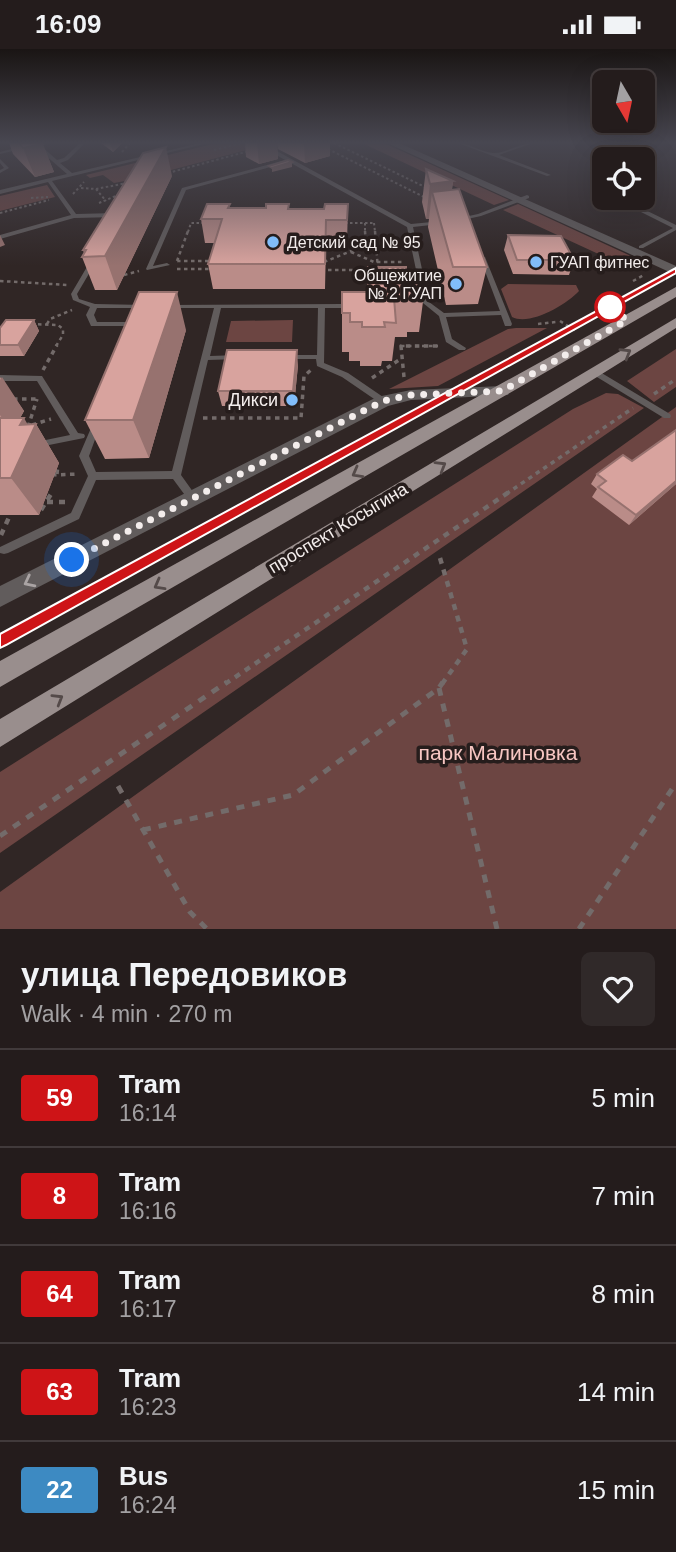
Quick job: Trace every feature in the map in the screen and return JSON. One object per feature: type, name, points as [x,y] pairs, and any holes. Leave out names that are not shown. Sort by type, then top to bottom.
[{"type":"main road","name":"проспект Косыгина","points":[[0,674],[676,292]]},
{"type":"main road","name":"проспект Косыгина","points":[[0,734],[676,322]]},
{"type":"street","points":[[488,184],[676,263]]},
{"type":"street","points":[[491,184],[676,271]]},
{"type":"street","points":[[0,597],[383,401],[411,395],[502,391]]},
{"type":"lane","points":[[0,192],[33,184]]},
{"type":"lane","points":[[53,184],[74,216]]},
{"type":"lane","points":[[167,265],[159,269],[149,269],[184,188],[199,184]]},
{"type":"lane","points":[[333,184],[410,226],[444,221]]},
{"type":"lane","points":[[455,220],[523,199]]},
{"type":"lane","points":[[641,210],[676,228]]},
{"type":"lane","points":[[0,237],[74,216],[121,215],[114,227]]},
{"type":"lane","points":[[467,218],[472,231]]},
{"type":"lane","points":[[410,226],[423,297],[426,303],[442,315],[449,340],[462,348]]},
{"type":"lane","points":[[641,247],[676,228]]},
{"type":"lane","points":[[478,244],[508,324]]},
{"type":"lane","points":[[100,250],[74,294],[76,300],[94,306],[322,306],[359,302]]},
{"type":"lane","points":[[409,297],[423,297]]},
{"type":"lane","points":[[94,306],[90,314],[94,324],[138,324]]},
{"type":"lane","points":[[133,336],[145,306]]},
{"type":"lane","points":[[192,499],[176,475],[218,306]]},
{"type":"lane","points":[[320,360],[322,306]]},
{"type":"lane","points":[[442,315],[503,313]]},
{"type":"lane","points":[[271,357],[320,360],[383,401]]},
{"type":"lane","points":[[206,358],[244,358]]},
{"type":"lane","points":[[595,372],[667,416]]},
{"type":"lane","points":[[0,378],[38,378],[75,435]]},
{"type":"lane","points":[[4,550],[75,516],[93,476],[84,456],[102,411]]},
{"type":"lane","points":[[22,449],[75,435],[92,436]]},
{"type":"lane","points":[[93,476],[176,475]]},
{"type":"path","points":[[0,213],[77,193],[83,184]]},
{"type":"path","points":[[80,188],[96,189],[121,184]]},
{"type":"path","points":[[399,184],[429,199]]},
{"type":"path","points":[[418,184],[432,191]]},
{"type":"path","points":[[96,189],[114,215]]},
{"type":"path","points":[[74,216],[128,191]]},
{"type":"path","points":[[23,199],[61,197]]},
{"type":"path","points":[[204,223],[191,223],[177,261],[218,261]]},
{"type":"path","points":[[310,270],[379,272],[374,223],[338,223]]},
{"type":"path","points":[[314,261],[327,261],[366,245],[365,223]]},
{"type":"path","points":[[351,251],[378,262],[416,262]]},
{"type":"path","points":[[159,269],[214,269]]},
{"type":"path","points":[[633,281],[644,275]]},
{"type":"path","points":[[0,281],[79,286]]},
{"type":"path","points":[[47,324],[50,319],[69,311]]},
{"type":"path","points":[[538,324],[558,321],[577,331]]},
{"type":"path","points":[[23,324],[58,325],[63,329],[63,335],[38,378]]},
{"type":"path","points":[[404,377],[401,346],[446,345]]},
{"type":"path","points":[[361,385],[402,358]]},
{"type":"path","points":[[191,418],[301,418],[303,376],[320,360]]},
{"type":"path","points":[[0,836],[676,379]]},
{"type":"path","points":[[12,399],[53,399]]},
{"type":"path","points":[[29,426],[37,399]]},
{"type":"path","points":[[16,426],[29,426],[63,415]]},
{"type":"path","points":[[58,465],[54,475],[68,474]]},
{"type":"path","points":[[41,510],[51,494],[48,494]]},
{"type":"path","points":[[0,536],[10,515]]},
{"type":"path","points":[[143,830],[293,795],[439,688],[467,649],[440,558]]},
{"type":"path","points":[[439,688],[497,929]]},
{"type":"path","points":[[579,929],[676,782]]},
{"type":"path","points":[[118,786],[190,912],[207,929]]},
{"type":"green space","points":[[449,184],[474,184],[509,200],[494,205]]},
{"type":"green space","points":[[47,185],[55,197],[0,211],[0,196]]},
{"type":"green space","points":[[518,204],[633,257],[618,263],[503,210]]},
{"type":"green space","points":[[508,284],[576,285],[579,291],[547,313],[520,319],[512,317],[501,289]]},
{"type":"green space","points":[[293,320],[292,342],[226,342],[231,321]]},
{"type":"green space","points":[[547,328],[438,386],[389,389],[508,329]]},
{"type":"green space","points":[[676,349],[676,387],[654,402],[627,381]]},
{"type":"green space","points":[[606,393],[618,394],[644,408],[0,853],[0,772],[573,409]]},
{"type":"green space","name":"парк Малиновка","points":[[676,407],[676,929],[0,929],[0,892]]},
{"type":"building","points":[[124,184],[145,184],[105,256],[82,257],[86,250],[83,250]]},
{"type":"building","points":[[459,189],[487,267],[453,267],[432,192]]},
{"type":"building","points":[[207,204],[230,204],[228,208],[266,208],[266,204],[289,204],[288,209],[324,209],[325,204],[348,204],[347,220],[326,220],[325,264],[208,264],[222,219],[201,219]]},
{"type":"building","points":[[508,235],[561,236],[574,260],[517,260]]},
{"type":"building","points":[[368,267],[406,267],[406,270],[416,270],[417,278],[421,278],[424,294],[411,294],[411,299],[394,298],[396,323],[384,322],[385,327],[362,327],[362,322],[350,322],[350,313],[342,313],[342,292],[370,292]]},
{"type":"building","points":[[139,292],[177,292],[133,420],[85,420]]},
{"type":"building","points":[[6,320],[34,320],[18,345],[0,345],[0,328]]},
{"type":"building","points":[[227,350],[297,350],[293,391],[218,391]]},
{"type":"building","points":[[0,418],[24,418],[20,425],[36,424],[11,478],[0,478]]},
{"type":"building","points":[[676,430],[676,481],[636,515],[598,487],[606,481],[597,474],[623,455],[632,461]]},
{"type":"tram line","points":[[0,640],[676,271]]},
{"type":"tram line","name":"59","points":[[0,640],[676,271]]},
{"type":"place","name":"Детский сад № 95","points":[[273,242]]},
{"type":"place","name":"ГУАП фитнес","points":[[536,262]]},
{"type":"place","name":"Общежитие № 2 ГУАП","points":[[456,284]]},
{"type":"place","name":"Дикси","points":[[292,400]]},
{"type":"route","points":[[72,560],[383,401],[396,397],[456,391],[502,391],[627,320],[610,307]]}]
